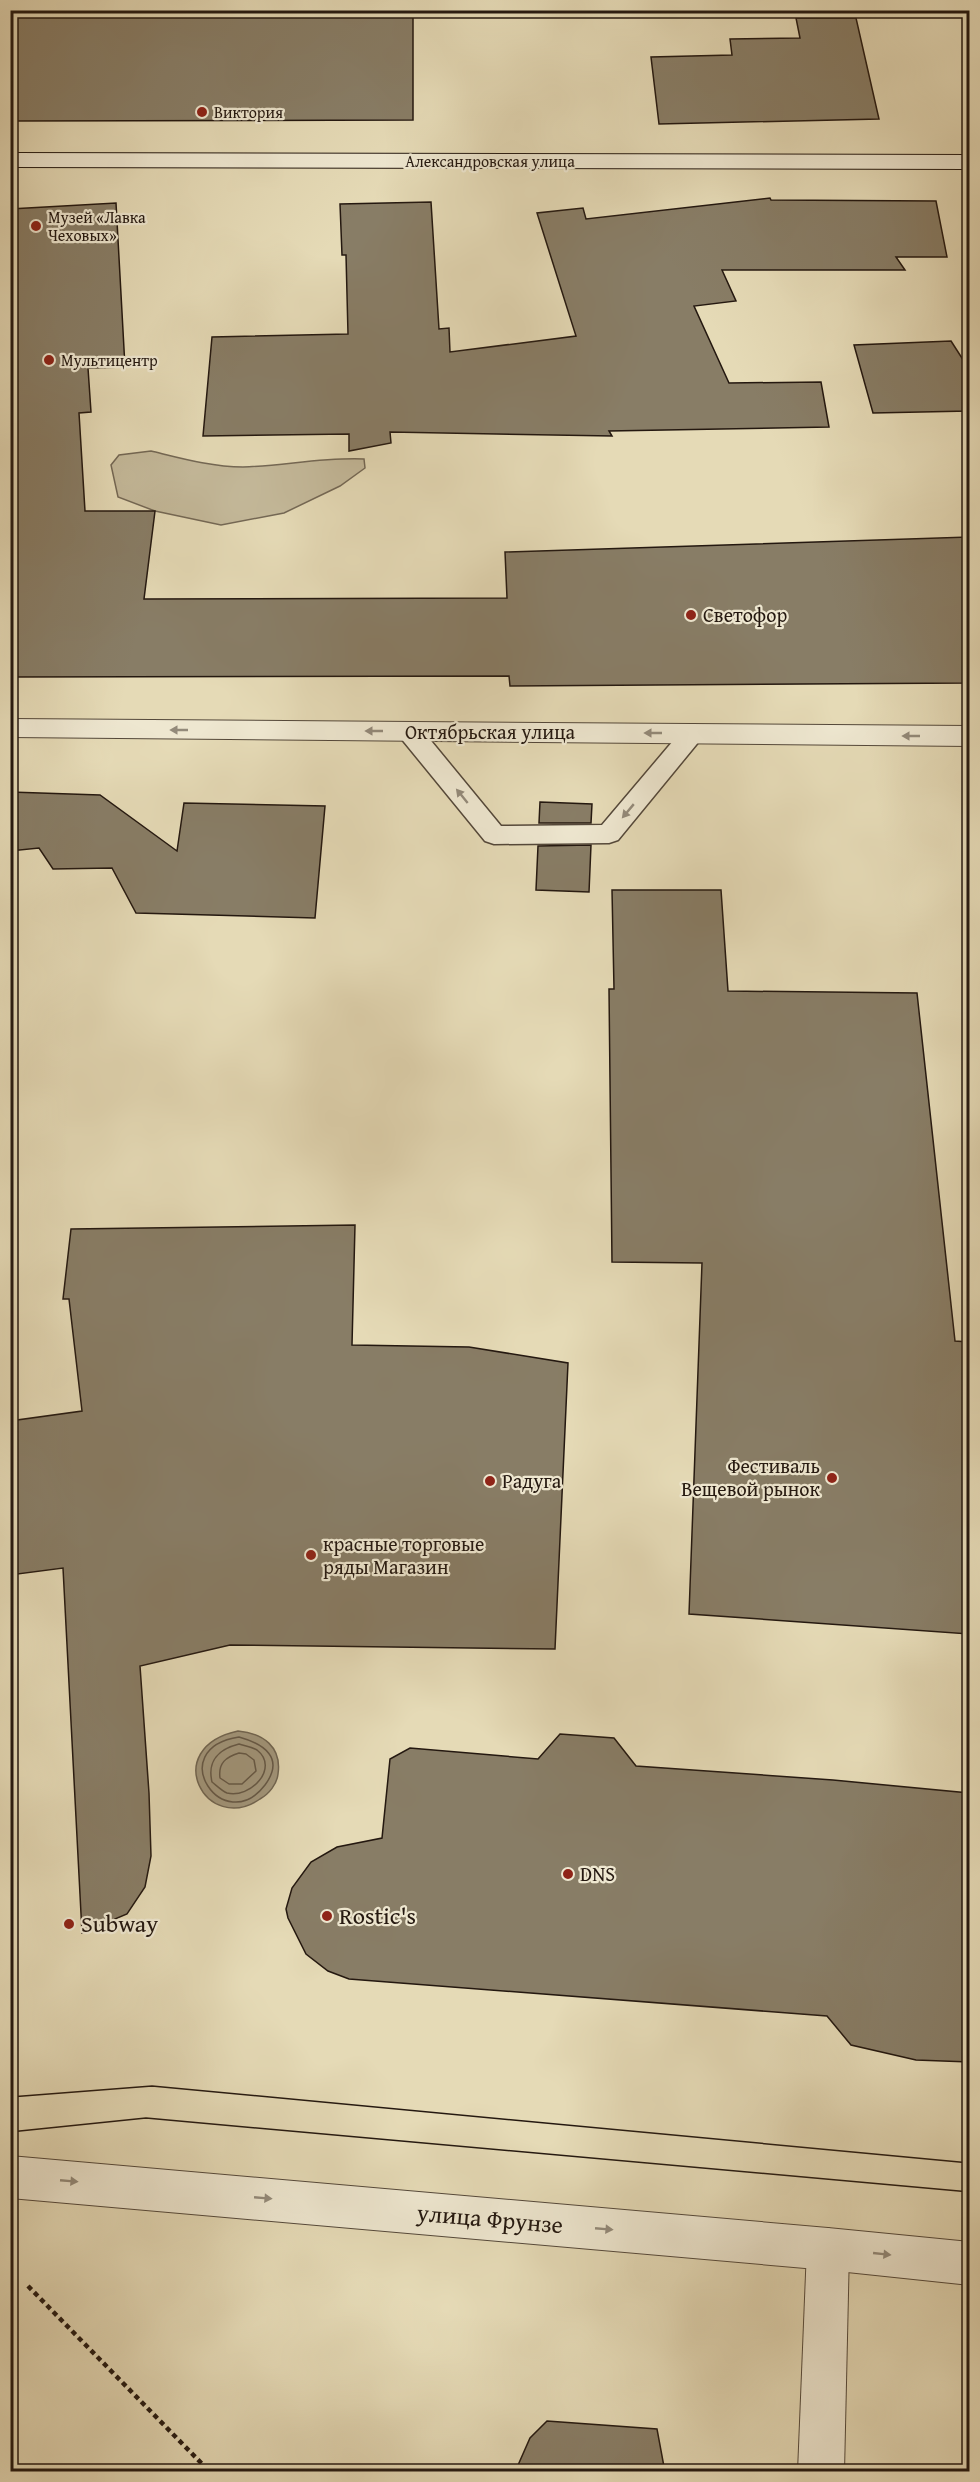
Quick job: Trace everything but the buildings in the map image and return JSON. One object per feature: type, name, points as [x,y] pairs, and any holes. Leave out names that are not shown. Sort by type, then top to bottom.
[{"type":"street","name":"Александровская улица","points":[[10,160],[969,162]]},
{"type":"street","name":"Октябрьская улица","points":[[10,728],[969,736]]},
{"type":"street","name":"улица Фрунзе","points":[[10,2177],[828,2248],[969,2264]]},
{"type":"street","points":[[821,2472],[828,2248]]},
{"type":"lane","points":[[409,731],[494,835],[609,834],[693,734]]},
{"type":"path","points":[[28,2286],[210,2472]]},
{"type":"shaded area","points":[[151,451],[196,462],[231,467],[364,459],[365,468],[340,486],[284,513],[221,525],[155,511],[118,497],[111,465],[119,455]]},
{"type":"water","points":[[238,1731],[263,1738],[274,1749],[278,1764],[277,1778],[272,1788],[260,1799],[240,1807],[223,1806],[208,1798],[199,1785],[196,1770],[201,1754],[214,1740]]},
{"type":"tram line","points":[[10,2097],[152,2086],[970,2163]]},
{"type":"tram line","points":[[10,2132],[146,2118],[970,2192]]},
{"type":"place","name":"Виктория","points":[[202,112]]},
{"type":"place","name":"Музей «Лавка Чеховых»","points":[[36,226]]},
{"type":"place","name":"Мультицентр","points":[[49,360]]},
{"type":"place","name":"Светофор","points":[[691,615]]},
{"type":"place","name":"Фестиваль Вещевой рынок","points":[[832,1478]]},
{"type":"place","name":"Радуга","points":[[490,1481]]},
{"type":"place","name":"красные торговые ряды Магазин","points":[[311,1555]]},
{"type":"place","name":"DNS","points":[[568,1874]]},
{"type":"place","name":"Rostic's","points":[[327,1916]]},
{"type":"place","name":"Subway","points":[[69,1924]]}]
